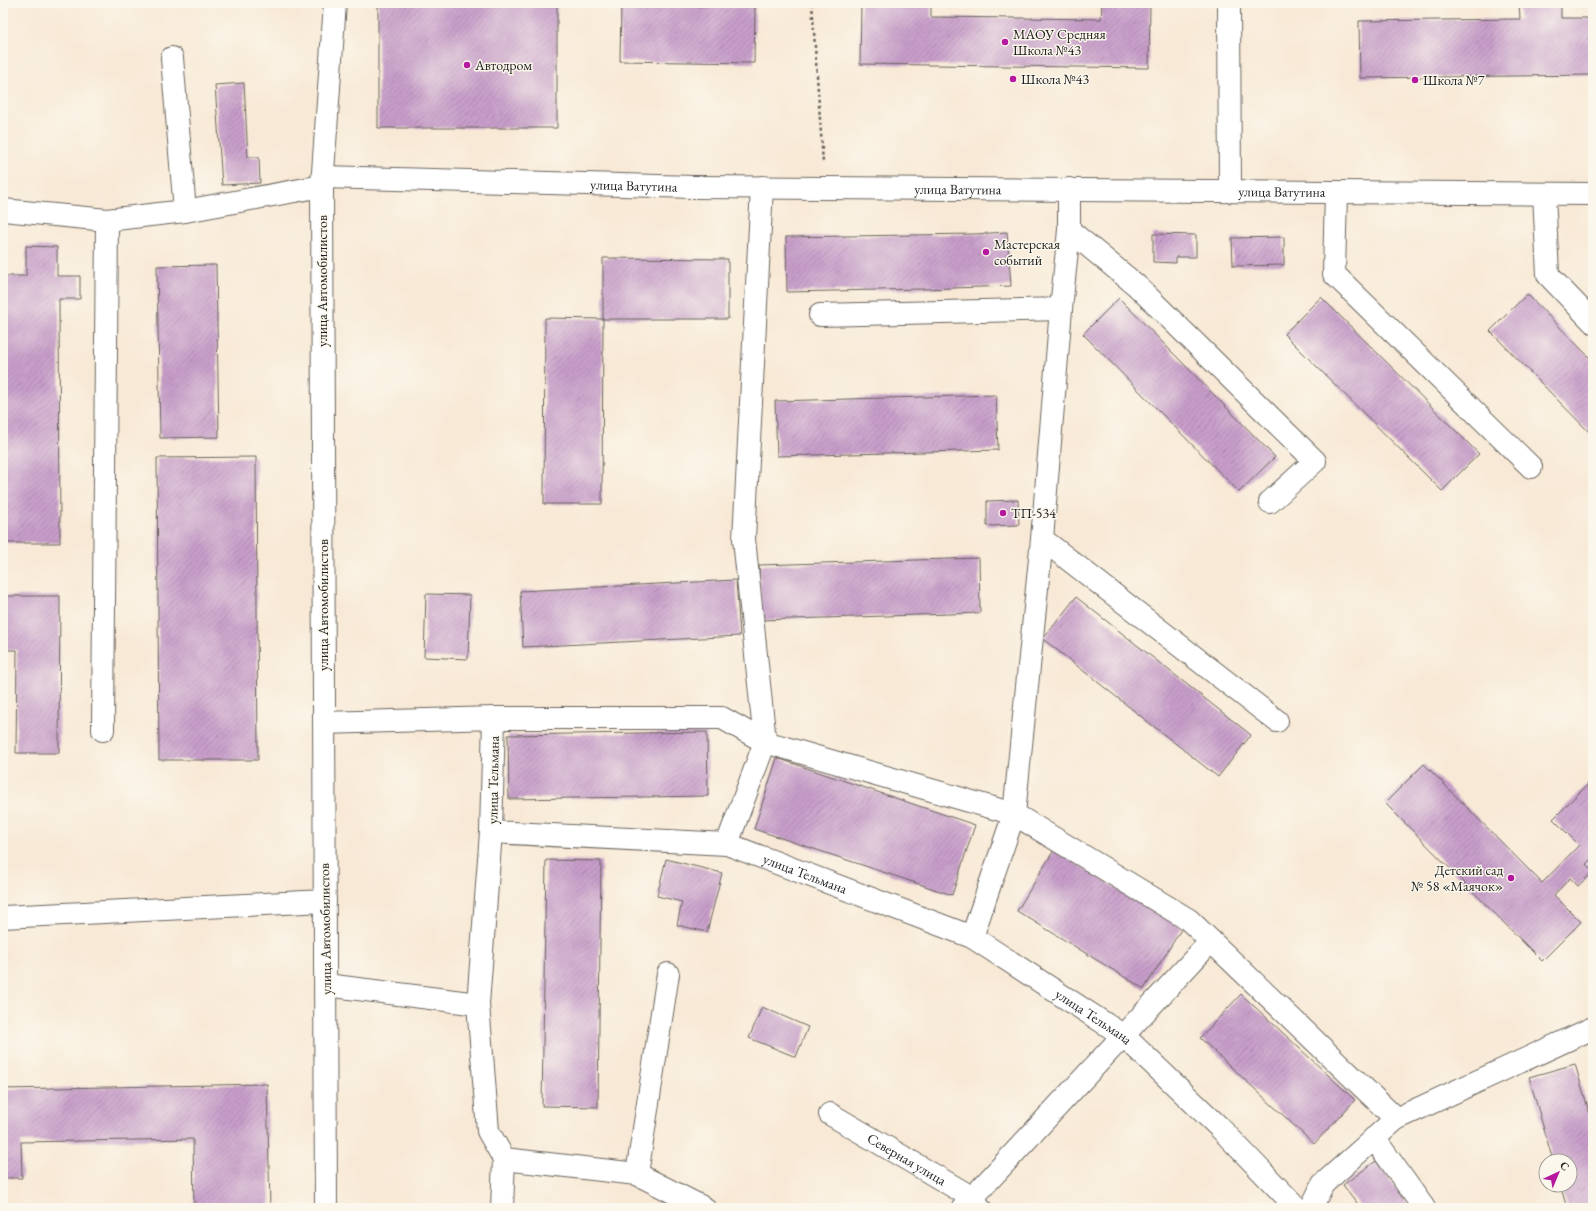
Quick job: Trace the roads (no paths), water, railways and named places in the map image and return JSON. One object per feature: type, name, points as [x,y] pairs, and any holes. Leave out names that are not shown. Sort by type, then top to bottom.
[{"type":"street","name":"улица Автомобилистов","points":[[326,1208],[322,182],[334,3]]},
{"type":"street","points":[[1229,3],[1230,191]]},
{"type":"street","points":[[172,58],[185,211]]},
{"type":"street","name":"улица Ватутина","points":[[3,210],[107,220],[185,211],[322,182],[825,188],[1593,194]]},
{"type":"street","points":[[727,844],[765,742],[744,539],[762,187]]},
{"type":"street","points":[[972,937],[1014,814],[1042,538],[1069,230],[1069,189]]},
{"type":"street","points":[[1336,192],[1334,274],[1530,467]]},
{"type":"street","points":[[1544,194],[1548,275],[1593,322]]},
{"type":"street","points":[[103,730],[107,220]]},
{"type":"street","points":[[1069,230],[1136,285],[1315,461],[1270,502]]},
{"type":"street","points":[[820,315],[1061,309]]},
{"type":"street","points":[[1042,538],[1277,721]]},
{"type":"street","points":[[494,718],[722,718],[765,742],[1014,814],[1189,920],[1396,1119]]},
{"type":"street","name":"улица Тельмана","points":[[324,723],[494,718],[491,832],[727,844],[972,937],[1124,1036],[1220,1128],[1297,1208]]},
{"type":"street","points":[[491,832],[478,1004],[488,1131],[504,1159],[502,1208]]},
{"type":"street","points":[[3,917],[324,901]]},
{"type":"street","points":[[972,1205],[1211,941]]},
{"type":"street","points":[[637,1174],[668,974]]},
{"type":"street","points":[[326,985],[478,1004]]},
{"type":"street","points":[[1311,1208],[1323,1184],[1396,1119],[1592,1032]]},
{"type":"street","name":"Северная улица","points":[[830,1114],[972,1205]]},
{"type":"street","points":[[1374,1138],[1424,1208]]},
{"type":"street","points":[[504,1159],[637,1174],[704,1208]]},
{"type":"place","name":"МАОУ Средняя Школа №43","points":[[1005,42]]},
{"type":"place","name":"Автодром","points":[[467,65]]},
{"type":"place","name":"Школа №43","points":[[1013,79]]},
{"type":"place","name":"Школа №7","points":[[1415,80]]},
{"type":"place","name":"Мастерская событий","points":[[986,252]]},
{"type":"place","name":"ТП-534","points":[[1003,513]]},
{"type":"place","name":"Детский сад № 58 «Маячок»","points":[[1511,878]]}]
